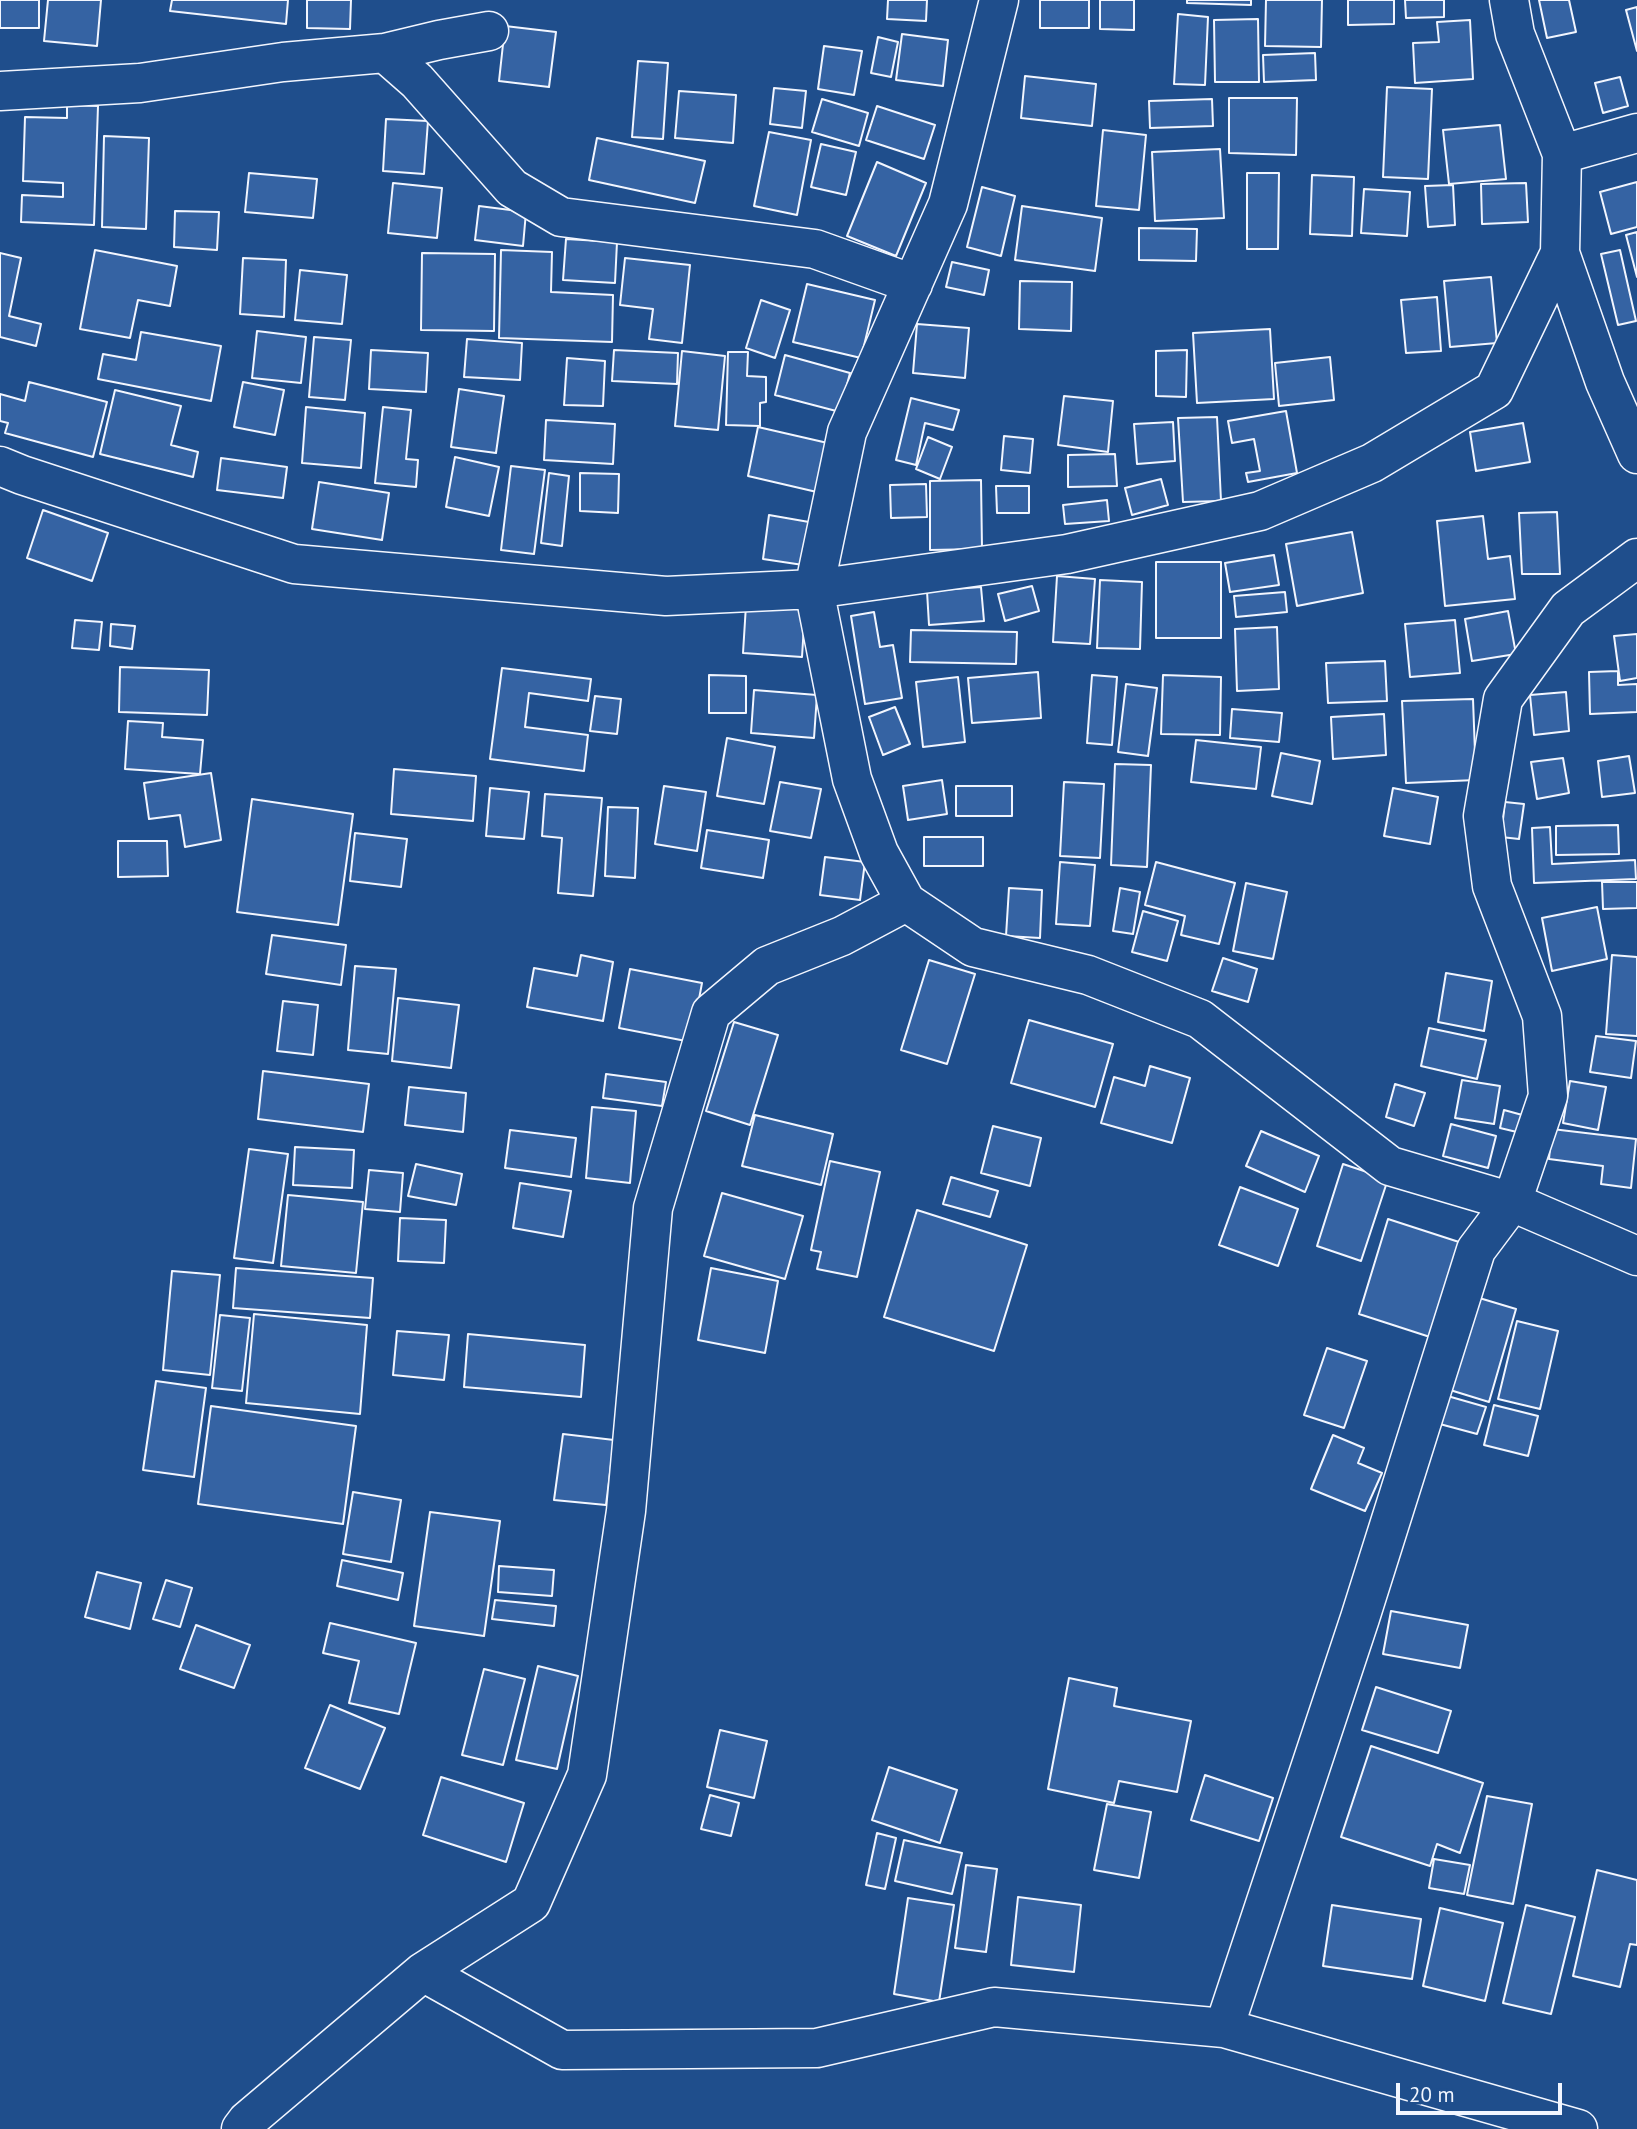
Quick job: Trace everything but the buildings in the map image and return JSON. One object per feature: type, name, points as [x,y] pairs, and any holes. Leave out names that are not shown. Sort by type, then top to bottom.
[{"type":"street","points":[[999,0],[948,204],[847,432],[814,589],[852,779],[879,853],[906,902],[973,947],[1088,975],[1200,1019],[1390,1166],[1511,1202],[1637,1256]]},
{"type":"street","points":[[1509,0],[1515,34],[1562,154],[1560,253],[1605,382],[1637,454]]},
{"type":"street","points":[[0,91],[140,83],[283,62],[385,53],[489,32]]},
{"type":"street","points":[[385,53],[417,81],[512,188],[561,217],[815,249],[913,284]]},
{"type":"street","points":[[1562,154],[1637,133]]},
{"type":"street","points":[[0,466],[294,564],[666,596],[814,589],[1093,549],[1260,511],[1372,463],[1494,390],[1560,253]]},
{"type":"street","points":[[1224,2028],[1360,1618],[1476,1250],[1511,1202],[1548,1096],[1542,1016],[1492,887],[1483,816],[1503,699],[1568,608],[1637,558]]},
{"type":"street","points":[[241,2129],[247,2121],[423,1972],[531,1903],[587,1775],[626,1511],[653,1208],[711,1013],[766,966],[842,936],[906,902]]},
{"type":"street","points":[[423,1972],[562,2050],[817,2048],[994,2007],[1224,2028],[1578,2129]]}]
